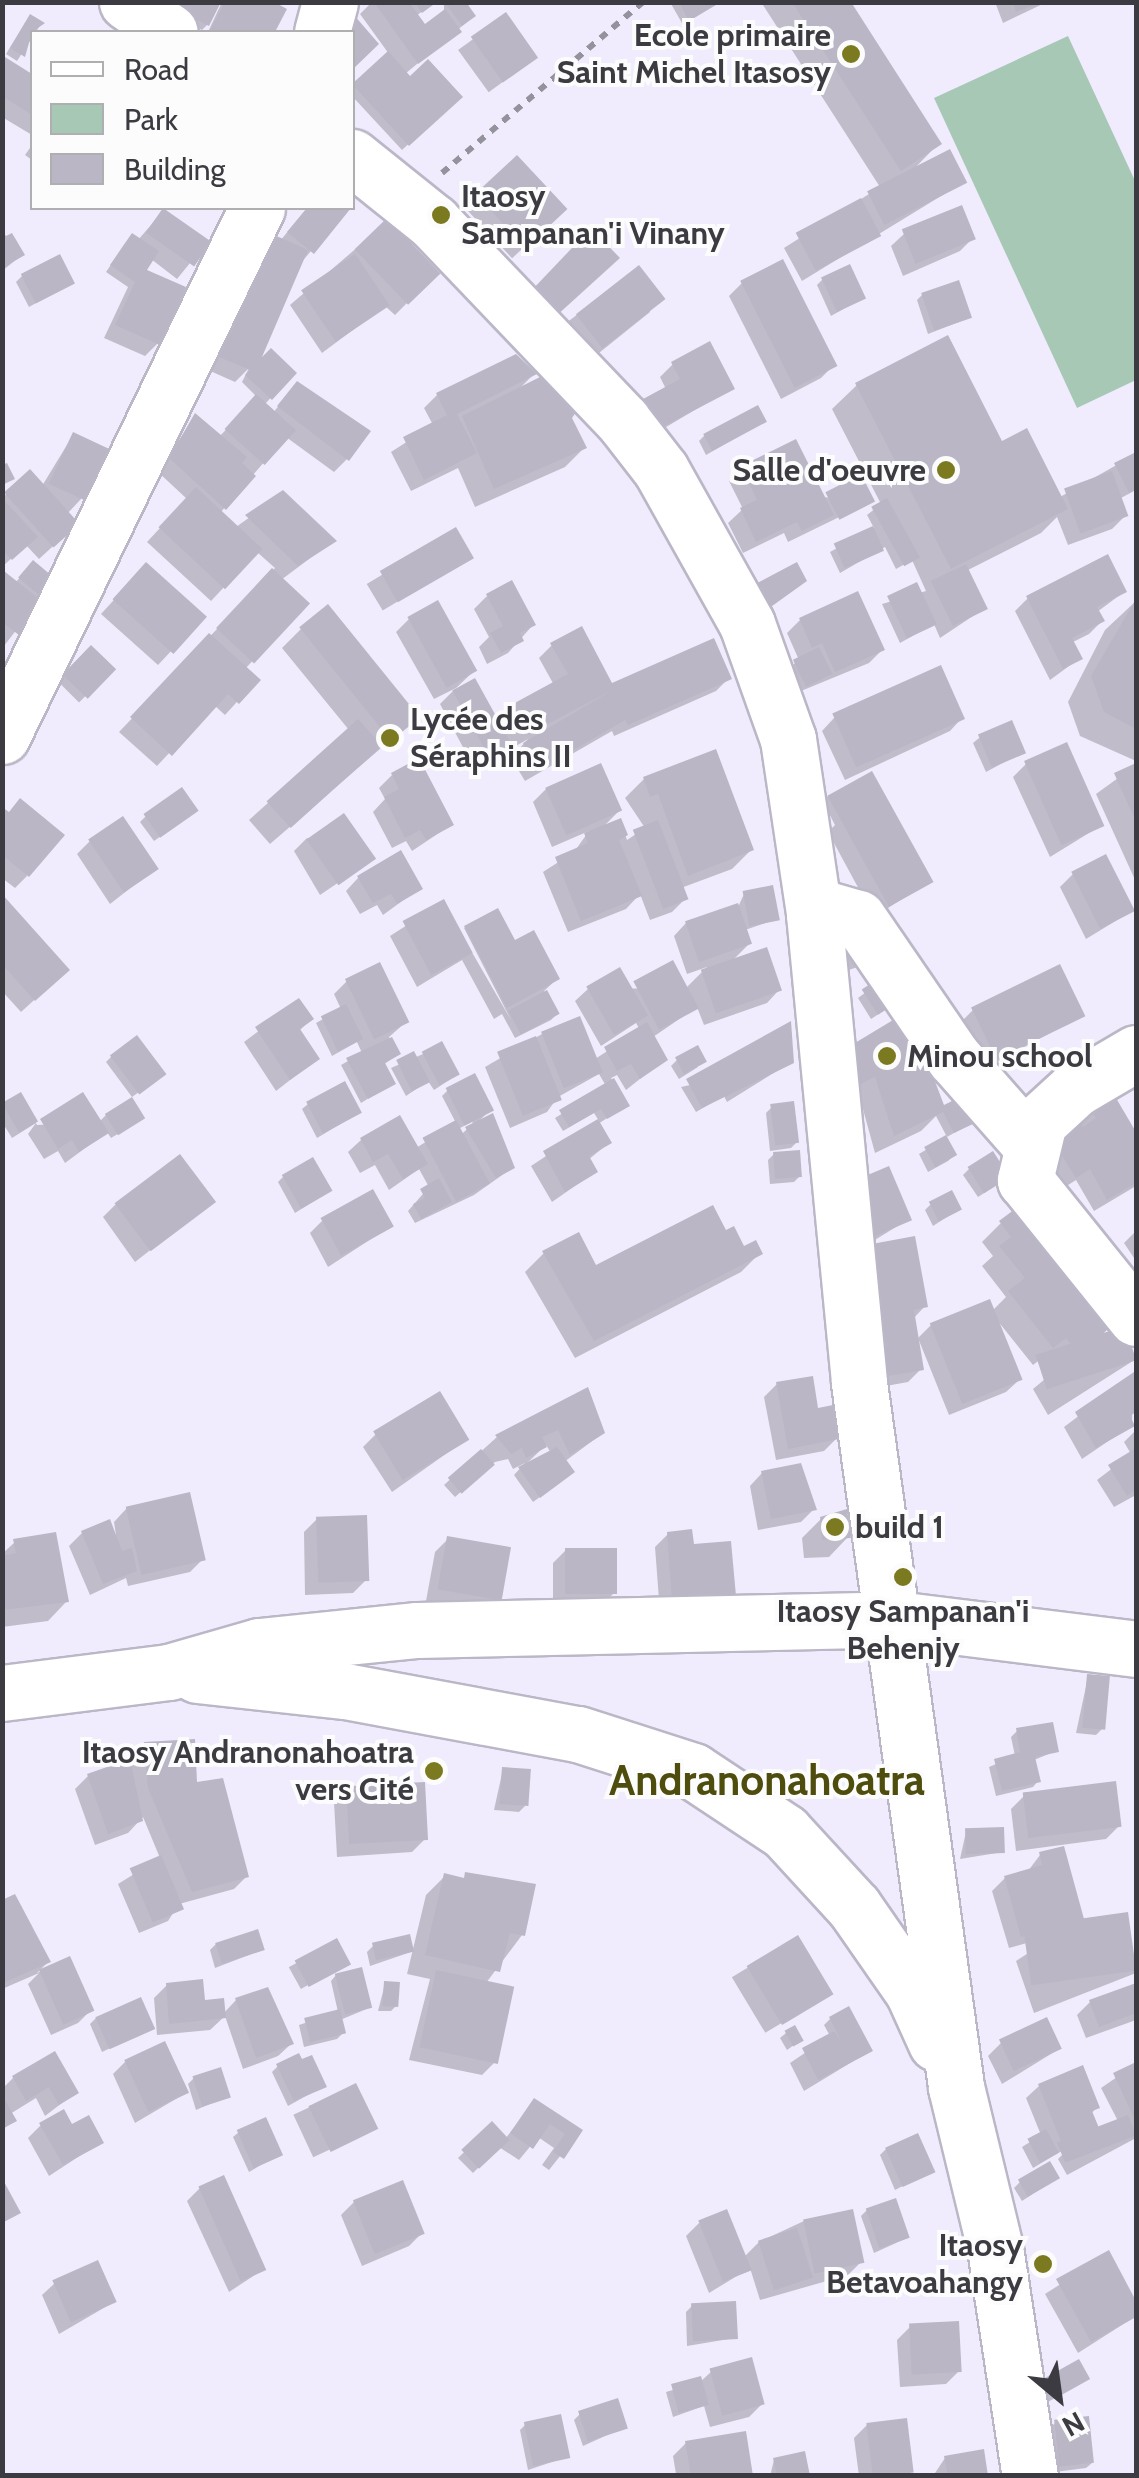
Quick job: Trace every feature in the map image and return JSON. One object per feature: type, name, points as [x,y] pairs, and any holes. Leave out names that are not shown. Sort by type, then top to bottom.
[{"type":"street","points":[[127,2],[167,30]]},
{"type":"street","points":[[323,30],[330,2]]},
{"type":"street","points":[[355,159],[411,201],[622,421],[693,521],[747,624],[788,738],[814,914],[840,1225],[956,2087],[996,2248],[1030,2476]]},
{"type":"street","points":[[2,736],[256,210]]},
{"type":"street","points":[[814,914],[822,908],[858,918],[954,1058],[1029,1143]]},
{"type":"street","points":[[1136,1053],[1075,1089],[1039,1122],[1029,1143],[1025,1180],[1136,1318]]},
{"type":"street","points":[[2,1694],[169,1672],[258,1646],[417,1630],[896,1619],[1136,1648]]},
{"type":"street","points":[[169,1672],[345,1692],[578,1734],[692,1771],[784,1832],[854,1907],[913,1992],[956,2087]]},
{"type":"path","points":[[411,201],[643,2]]},
{"type":"green space","points":[[1068,36],[1136,183],[1136,380],[1077,408],[934,98]]},
{"type":"building","points":[[173,2],[221,2],[209,26],[171,7]]},
{"type":"building","points":[[225,2],[274,2],[287,9],[276,30],[210,30]]},
{"type":"building","points":[[374,2],[409,2],[425,24],[445,9],[462,32],[418,64]]},
{"type":"building","points":[[415,2],[437,2],[422,13]]},
{"type":"building","points":[[445,2],[466,2],[476,16],[462,26]]},
{"type":"building","points":[[679,2],[721,2],[689,21]]},
{"type":"building","points":[[792,2],[851,2],[942,144],[901,171]]},
{"type":"building","points":[[1013,2],[1040,2],[1040,3],[1016,12]]},
{"type":"building","points":[[347,7],[379,44],[355,67],[355,30],[339,30]]},
{"type":"building","points":[[506,12],[538,58],[503,83],[471,37]]},
{"type":"building","points":[[30,14],[45,23],[30,30],[25,57],[10,48]]},
{"type":"building","points":[[388,51],[410,76],[428,59],[463,97],[409,146],[355,87],[355,81]]},
{"type":"building","points":[[5,57],[30,73],[30,114],[2,96]]},
{"type":"building","points":[[950,149],[967,183],[884,225],[867,191]]},
{"type":"building","points":[[517,155],[567,209],[526,248],[475,194]]},
{"type":"building","points":[[861,198],[881,236],[816,271],[796,233]]},
{"type":"building","points":[[962,205],[976,239],[916,264],[902,229]]},
{"type":"building","points":[[162,210],[211,242],[194,266],[146,233]]},
{"type":"building","points":[[305,210],[349,210],[314,254],[287,232]]},
{"type":"building","points":[[387,218],[440,273],[408,305],[355,249]]},
{"type":"building","points":[[591,228],[620,258],[555,317],[531,291]]},
{"type":"building","points":[[12,233],[25,255],[2,268],[2,238]]},
{"type":"building","points":[[132,233],[159,251],[147,270],[186,287],[160,345],[115,325],[135,282],[110,265]]},
{"type":"building","points":[[272,234],[308,250],[262,357],[271,348],[297,373],[272,400],[245,375],[250,370],[219,357]]},
{"type":"building","points":[[60,254],[75,283],[36,303],[21,274]]},
{"type":"building","points":[[355,254],[390,305],[336,342],[301,290]]},
{"type":"building","points":[[783,259],[837,366],[795,388],[740,281]]},
{"type":"building","points":[[850,264],[866,298],[837,312],[821,278]]},
{"type":"building","points":[[639,265],[665,299],[602,348],[576,314]]},
{"type":"building","points":[[959,280],[972,318],[934,331],[921,293]]},
{"type":"building","points":[[948,335],[1002,441],[1027,428],[1068,509],[951,569],[855,383]]},
{"type":"building","points":[[710,341],[735,389],[647,435],[632,405],[680,379],[671,362]]},
{"type":"building","points":[[516,354],[537,374],[457,414],[477,453],[424,480],[403,437],[447,415],[436,393]]},
{"type":"building","points":[[544,375],[578,409],[572,418],[587,448],[494,489],[462,416]]},
{"type":"building","points":[[297,381],[371,431],[349,461],[277,406]]},
{"type":"building","points":[[256,394],[296,430],[265,465],[225,429]]},
{"type":"building","points":[[758,405],[767,422],[712,451],[703,434]]},
{"type":"building","points":[[195,413],[247,457],[242,463],[256,476],[226,510],[169,458]]},
{"type":"building","points":[[73,432],[109,449],[85,501],[49,484]]},
{"type":"building","points":[[796,439],[834,515],[802,531],[797,522],[756,542],[740,508],[757,500],[741,466]]},
{"type":"building","points":[[1136,452],[1136,489],[1129,493],[1114,463]]},
{"type":"building","points":[[7,463],[15,479],[2,485],[2,465]]},
{"type":"building","points":[[30,469],[80,524],[54,547],[4,492]]},
{"type":"building","points":[[1112,471],[1128,516],[1080,534],[1064,488]]},
{"type":"building","points":[[861,474],[875,502],[839,520],[825,492]]},
{"type":"building","points":[[196,487],[263,549],[225,589],[158,527]]},
{"type":"building","points":[[283,490],[337,541],[298,566],[245,515]]},
{"type":"building","points":[[2,498],[38,537],[12,560],[2,549]]},
{"type":"building","points":[[887,498],[920,557],[904,566],[871,507]]},
{"type":"building","points":[[873,526],[884,551],[845,568],[834,543]]},
{"type":"building","points":[[456,527],[474,558],[398,602],[380,571]]},
{"type":"building","points":[[1108,554],[1127,592],[1097,607],[1105,621],[1072,638],[1083,659],[1063,669],[1026,596]]},
{"type":"building","points":[[33,560],[57,580],[42,598],[18,578]]},
{"type":"building","points":[[146,562],[207,617],[173,654],[113,599]]},
{"type":"building","points":[[797,562],[807,581],[761,614],[748,588]]},
{"type":"building","points":[[966,564],[988,609],[953,626],[931,581]]},
{"type":"building","points":[[272,568],[310,603],[254,663],[216,628]]},
{"type":"building","points":[[4,571],[44,603],[19,635],[2,622]]},
{"type":"building","points":[[512,580],[536,625],[520,633],[524,641],[501,653],[490,633],[503,626],[486,594]]},
{"type":"building","points":[[917,582],[937,625],[907,639],[887,596]]},
{"type":"building","points":[[858,591],[885,650],[835,672],[822,643],[812,648],[799,618]]},
{"type":"building","points":[[1136,599],[1136,729],[1104,712],[1091,676]]},
{"type":"building","points":[[438,600],[477,671],[447,688],[407,617]]},
{"type":"building","points":[[328,604],[420,717],[391,741],[299,627]]},
{"type":"building","points":[[582,626],[612,683],[714,638],[732,679],[628,725],[625,720],[539,770],[523,743],[616,688],[527,735],[511,705],[568,674],[550,643]]},
{"type":"building","points":[[209,633],[261,680],[239,704],[228,694],[172,756],[130,717]]},
{"type":"building","points":[[91,645],[116,669],[88,699],[63,674]]},
{"type":"building","points":[[819,647],[832,674],[806,687],[793,660]]},
{"type":"building","points":[[941,665],[965,719],[856,767],[832,713]]},
{"type":"building","points":[[475,678],[512,744],[489,757],[452,691]]},
{"type":"building","points":[[358,719],[382,746],[291,828],[267,801]]},
{"type":"building","points":[[1012,720],[1026,753],[992,768],[978,734]]},
{"type":"building","points":[[1067,742],[1104,826],[1061,845],[1024,761]]},
{"type":"building","points":[[716,749],[754,850],[688,876],[658,794],[650,797],[643,777]]},
{"type":"building","points":[[419,758],[454,825],[426,840],[420,830],[405,838],[384,797],[399,789],[391,773]]},
{"type":"building","points":[[601,763],[622,811],[566,835],[545,788]]},
{"type":"building","points":[[1136,763],[1136,822],[1114,773]]},
{"type":"building","points":[[872,771],[934,882],[889,907],[827,796]]},
{"type":"building","points":[[182,787],[199,811],[160,838],[143,814]]},
{"type":"building","points":[[20,798],[65,835],[29,877],[2,855],[2,807],[9,812]]},
{"type":"building","points":[[344,813],[376,859],[338,885],[306,839]]},
{"type":"building","points":[[123,816],[159,869],[124,893],[88,839]]},
{"type":"building","points":[[621,818],[628,835],[619,840],[642,896],[581,921],[555,857],[588,843],[584,833]]},
{"type":"building","points":[[658,820],[688,899],[663,909],[633,830]]},
{"type":"building","points":[[401,850],[423,889],[397,904],[391,894],[373,903],[357,876]]},
{"type":"building","points":[[1106,854],[1135,911],[1100,929],[1071,872]]},
{"type":"building","points":[[773,885],[780,920],[749,926],[743,891]]},
{"type":"building","points":[[2,894],[70,970],[35,1001],[2,964]]},
{"type":"building","points":[[444,899],[473,953],[431,975],[403,921]]},
{"type":"building","points":[[738,903],[752,944],[699,962],[685,921]]},
{"type":"building","points":[[498,908],[515,940],[534,930],[560,979],[507,1008],[464,926]]},
{"type":"building","points":[[767,947],[782,990],[716,1013],[701,970]]},
{"type":"building","points":[[673,960],[699,1009],[659,1030],[633,981]]},
{"type":"building","points":[[380,962],[409,1022],[374,1039],[345,979]]},
{"type":"building","points":[[1060,964],[1085,1016],[996,1060],[971,1007]]},
{"type":"building","points":[[620,967],[648,1015],[614,1035],[586,986]]},
{"type":"building","points":[[881,977],[897,1002],[878,1015],[862,990]]},
{"type":"building","points":[[547,990],[560,1014],[521,1034],[508,1011]]},
{"type":"building","points":[[299,998],[314,1019],[300,1029],[320,1059],[290,1080],[255,1027]]},
{"type":"building","points":[[346,1004],[363,1039],[338,1051],[321,1016]]},
{"type":"building","points":[[908,1011],[944,1105],[964,1095],[977,1122],[954,1133],[943,1112],[894,1136],[875,1077],[853,1088],[845,1049]]},
{"type":"building","points":[[580,1016],[603,1073],[564,1088],[541,1032]]},
{"type":"building","points":[[791,1021],[794,1063],[702,1108],[686,1079]]},
{"type":"building","points":[[647,1022],[668,1060],[640,1079],[631,1064],[617,1071],[604,1047]]},
{"type":"building","points":[[137,1035],[166,1074],[139,1095],[110,1055]]},
{"type":"building","points":[[536,1036],[562,1100],[523,1116],[497,1052]]},
{"type":"building","points":[[392,1037],[401,1054],[385,1063],[396,1084],[368,1099],[346,1058]]},
{"type":"building","points":[[442,1041],[460,1075],[440,1085],[422,1052]]},
{"type":"building","points":[[698,1045],[707,1062],[684,1074],[675,1057]]},
{"type":"building","points":[[414,1051],[430,1082],[412,1091],[396,1060]]},
{"type":"building","points":[[475,1073],[494,1110],[465,1125],[446,1088]]},
{"type":"building","points":[[614,1078],[630,1106],[607,1119],[601,1109],[569,1127],[559,1110]]},
{"type":"building","points":[[345,1081],[362,1113],[323,1133],[306,1102]]},
{"type":"building","points":[[21,1092],[38,1121],[19,1132],[2,1103]]},
{"type":"building","points":[[83,1092],[109,1133],[79,1152],[72,1140],[58,1149],[40,1119]]},
{"type":"building","points":[[1113,1093],[1136,1132],[1136,1183],[1107,1200],[1090,1169],[1076,1178],[1050,1137],[1071,1106],[1083,1127],[1096,1118],[1089,1107]]},
{"type":"building","points":[[132,1097],[145,1118],[118,1135],[105,1114]]},
{"type":"building","points":[[794,1101],[799,1143],[775,1146],[770,1104]]},
{"type":"building","points":[[493,1113],[515,1168],[496,1178],[465,1127]]},
{"type":"building","points":[[400,1115],[428,1164],[403,1179],[388,1154],[373,1162],[360,1138]]},
{"type":"building","points":[[598,1119],[612,1143],[589,1156],[598,1172],[565,1192],[543,1151]]},
{"type":"building","points":[[456,1120],[490,1184],[456,1201],[422,1138]]},
{"type":"building","points":[[946,1135],[957,1155],[935,1167],[924,1147]]},
{"type":"building","points":[[800,1150],[802,1177],[775,1179],[773,1152]]},
{"type":"building","points":[[993,1151],[1009,1177],[984,1193],[968,1167]]},
{"type":"building","points":[[180,1154],[216,1202],[151,1251],[115,1203]]},
{"type":"building","points":[[313,1157],[332,1191],[301,1209],[282,1175]]},
{"type":"building","points":[[889,1166],[912,1220],[872,1237],[849,1183]]},
{"type":"building","points":[[439,1178],[452,1202],[421,1219],[413,1204],[425,1198],[420,1189]]},
{"type":"building","points":[[373,1189],[394,1227],[341,1256],[321,1218]]},
{"type":"building","points":[[952,1190],[962,1210],[939,1221],[929,1202]]},
{"type":"building","points":[[1023,1203],[1117,1322],[1078,1353],[1066,1338],[1053,1348],[1008,1291],[1025,1278],[999,1246],[1011,1237],[999,1221]]},
{"type":"building","points":[[713,1205],[726,1230],[734,1226],[744,1246],[756,1240],[763,1254],[594,1341],[542,1251],[579,1232],[596,1265]]},
{"type":"building","points":[[915,1236],[928,1307],[914,1310],[924,1370],[888,1376],[861,1246]]},
{"type":"building","points":[[990,1299],[1023,1380],[962,1404],[930,1323]]},
{"type":"building","points":[[1125,1326],[1136,1360],[1047,1389],[1036,1355]]},
{"type":"building","points":[[1134,1372],[1136,1412],[1130,1416],[1135,1426],[1096,1448],[1075,1412]]},
{"type":"building","points":[[813,1376],[818,1408],[833,1405],[839,1439],[788,1449],[776,1382]]},
{"type":"building","points":[[588,1387],[605,1433],[570,1455],[558,1430],[542,1437],[547,1447],[526,1458],[522,1448],[511,1454],[495,1435]]},
{"type":"building","points":[[440,1391],[469,1440],[402,1480],[373,1431]]},
{"type":"building","points":[[557,1447],[575,1472],[540,1498],[518,1467]]},
{"type":"building","points":[[1136,1448],[1136,1490],[1127,1496],[1108,1465]]},
{"type":"building","points":[[481,1449],[495,1465],[462,1494],[448,1478]]},
{"type":"building","points":[[801,1463],[817,1510],[771,1519],[761,1471]]},
{"type":"building","points":[[190,1492],[206,1560],[141,1575],[126,1507]]},
{"type":"building","name":"build 1","points":[[847,1509],[851,1538],[822,1540],[820,1517]]},
{"type":"building","points":[[367,1515],[369,1581],[318,1583],[316,1517]]},
{"type":"building","points":[[110,1519],[122,1551],[132,1548],[137,1571],[103,1584],[81,1531]]},
{"type":"building","points":[[692,1529],[694,1544],[731,1541],[736,1596],[672,1602],[667,1532]]},
{"type":"building","points":[[56,1532],[69,1602],[2,1610],[2,1556],[16,1553],[13,1539]]},
{"type":"building","points":[[447,1536],[511,1547],[502,1600],[438,1589]]},
{"type":"building","points":[[565,1548],[617,1548],[617,1594],[565,1594]]},
{"type":"building","points":[[1087,1674],[1110,1676],[1105,1730],[1082,1728]]},
{"type":"building","points":[[1053,1722],[1059,1752],[1035,1757],[1041,1782],[1002,1791],[994,1759],[1020,1752],[1016,1728]]},
{"type":"building","points":[[195,1739],[197,1782],[223,1778],[249,1877],[192,1892],[148,1788],[144,1742]]},
{"type":"building","points":[[130,1759],[143,1821],[108,1834],[87,1774]]},
{"type":"building","points":[[502,1767],[531,1769],[528,1806],[499,1804]]},
{"type":"building","points":[[1116,1781],[1122,1827],[1028,1838],[1023,1792]]},
{"type":"building","points":[[425,1782],[428,1840],[349,1844],[346,1786]]},
{"type":"building","points":[[1004,1827],[1005,1853],[966,1854],[965,1828]]},
{"type":"building","points":[[1064,1846],[1084,1919],[1021,1937],[1004,1876],[1042,1865],[1039,1852]]},
{"type":"building","points":[[161,1855],[184,1909],[153,1923],[130,1868]]},
{"type":"building","points":[[465,1872],[536,1884],[525,1936],[510,1933],[500,1972],[425,1955],[444,1873],[464,1878]]},
{"type":"building","points":[[15,1894],[51,1962],[5,1982],[2,1900]]},
{"type":"building","points":[[1128,1912],[1136,1970],[1031,1985],[1023,1927]]},
{"type":"building","points":[[258,1929],[265,1950],[222,1964],[215,1943]]},
{"type":"building","points":[[410,1934],[414,1952],[376,1960],[372,1943]]},
{"type":"building","points":[[798,1935],[834,1994],[782,2025],[747,1966]]},
{"type":"building","points":[[337,1938],[351,1964],[309,1987],[295,1961]]},
{"type":"building","points":[[70,1956],[94,2011],[63,2025],[39,1970]]},
{"type":"building","points":[[362,1967],[372,2008],[345,2015],[335,1974]]},
{"type":"building","points":[[436,1970],[514,1987],[498,2064],[420,2047]]},
{"type":"building","points":[[203,1979],[205,2000],[224,1998],[226,2018],[169,2024],[166,1983]]},
{"type":"building","points":[[384,1981],[400,1982],[398,2007],[382,2006]]},
{"type":"building","points":[[1136,1983],[1136,2013],[1099,2027],[1089,2000]]},
{"type":"building","points":[[268,1987],[294,2044],[256,2058],[235,1998]]},
{"type":"building","points":[[141,1997],[155,2029],[110,2049],[95,2017]]},
{"type":"building","points":[[849,2006],[873,2051],[818,2080],[802,2048],[834,2031],[841,2041],[829,2017]]},
{"type":"building","points":[[340,2009],[346,2033],[310,2042],[304,2018]]},
{"type":"building","points":[[1047,2017],[1062,2049],[1014,2071],[999,2039]]},
{"type":"building","points":[[795,2025],[804,2041],[793,2047],[785,2031]]},
{"type":"building","points":[[165,2041],[189,2093],[148,2112],[124,2060]]},
{"type":"building","points":[[55,2051],[79,2093],[59,2105],[49,2087],[26,2101],[12,2076]]},
{"type":"building","points":[[299,2053],[302,2059],[312,2055],[327,2087],[294,2101],[276,2064]]},
{"type":"building","points":[[1136,2062],[1136,2122],[1113,2073]]},
{"type":"building","points":[[1083,2065],[1100,2108],[1092,2111],[1099,2128],[1062,2144],[1038,2084]]},
{"type":"building","points":[[221,2067],[231,2097],[202,2107],[192,2076]]},
{"type":"building","points":[[356,2083],[378,2129],[331,2152],[308,2106]]},
{"type":"building","points":[[2,2095],[17,2121],[2,2129]]},
{"type":"building","points":[[534,2098],[583,2130],[564,2159],[553,2152],[565,2134],[550,2124],[533,2149],[510,2133]]},
{"type":"building","points":[[64,2109],[72,2124],[89,2115],[104,2143],[63,2165],[39,2123]]},
{"type":"building","points":[[1128,2115],[1136,2136],[1065,2163],[1057,2142]]},
{"type":"building","points":[[266,2117],[283,2155],[254,2168],[237,2130]]},
{"type":"building","points":[[492,2121],[510,2140],[479,2169],[461,2150]]},
{"type":"building","points":[[1046,2129],[1059,2153],[1040,2163],[1027,2139]]},
{"type":"building","points":[[918,2133],[935,2172],[903,2187],[885,2148]]},
{"type":"building","points":[[1050,2161],[1060,2178],[1028,2197],[1018,2180]]},
{"type":"building","points":[[224,2175],[266,2270],[241,2281],[198,2186]]},
{"type":"building","points":[[2,2178],[21,2213],[2,2223]]},
{"type":"building","points":[[403,2180],[425,2234],[375,2254],[353,2200]]},
{"type":"building","points":[[896,2198],[910,2238],[879,2248],[866,2208]]},
{"type":"building","points":[[727,2209],[752,2270],[723,2282],[698,2221]]},
{"type":"building","points":[[853,2209],[864,2263],[815,2273],[803,2220]]},
{"type":"building","points":[[797,2228],[813,2277],[774,2290],[758,2241]]},
{"type":"building","points":[[1109,2250],[1136,2301],[1136,2317],[1091,2342],[1056,2279]]},
{"type":"building","points":[[98,2260],[117,2302],[71,2322],[52,2280]]},
{"type":"building","points":[[736,2301],[738,2339],[693,2341],[691,2303]]},
{"type":"building","points":[[959,2321],[962,2372],[912,2375],[909,2324]]},
{"type":"building","points":[[752,2357],[765,2404],[722,2416],[709,2368]]},
{"type":"building","points":[[1079,2359],[1090,2379],[1054,2399],[1043,2379]]},
{"type":"building","points":[[701,2376],[709,2405],[679,2413],[671,2384]]},
{"type":"building","points":[[618,2398],[628,2428],[588,2441],[578,2411]]},
{"type":"building","points":[[561,2414],[570,2458],[533,2466],[524,2422]]},
{"type":"building","points":[[1089,2416],[1094,2463],[1059,2466],[1054,2420]]},
{"type":"building","points":[[907,2418],[914,2473],[873,2476],[866,2423]]},
{"type":"building","points":[[746,2431],[753,2476],[691,2476],[685,2441]]},
{"type":"building","points":[[984,2449],[988,2476],[948,2476],[944,2456]]},
{"type":"building","points":[[805,2451],[810,2476],[777,2476],[773,2458]]},
{"type":"place","name":"Ecole primaire Saint Michel Itasosy","points":[[851,54]]},
{"type":"place","name":"Itaosy Sampanan'i Vinany","points":[[441,215]]},
{"type":"place","name":"Salle d'oeuvre","points":[[946,470]]},
{"type":"place","name":"Lycée des Séraphins II","points":[[390,738]]},
{"type":"place","name":"Minou school","points":[[887,1056]]},
{"type":"place","name":"build 1","points":[[835,1527]]},
{"type":"place","name":"Itaosy Sampanan'i Behenjy","points":[[903,1577]]},
{"type":"place","name":"Itaosy Andranonahoatra vers Cité","points":[[434,1771]]},
{"type":"place","name":"Itaosy Betavoahangy","points":[[1043,2264]]},
{"type":"district","name":"Andranonahoatra","points":[[767,1780]]}]
